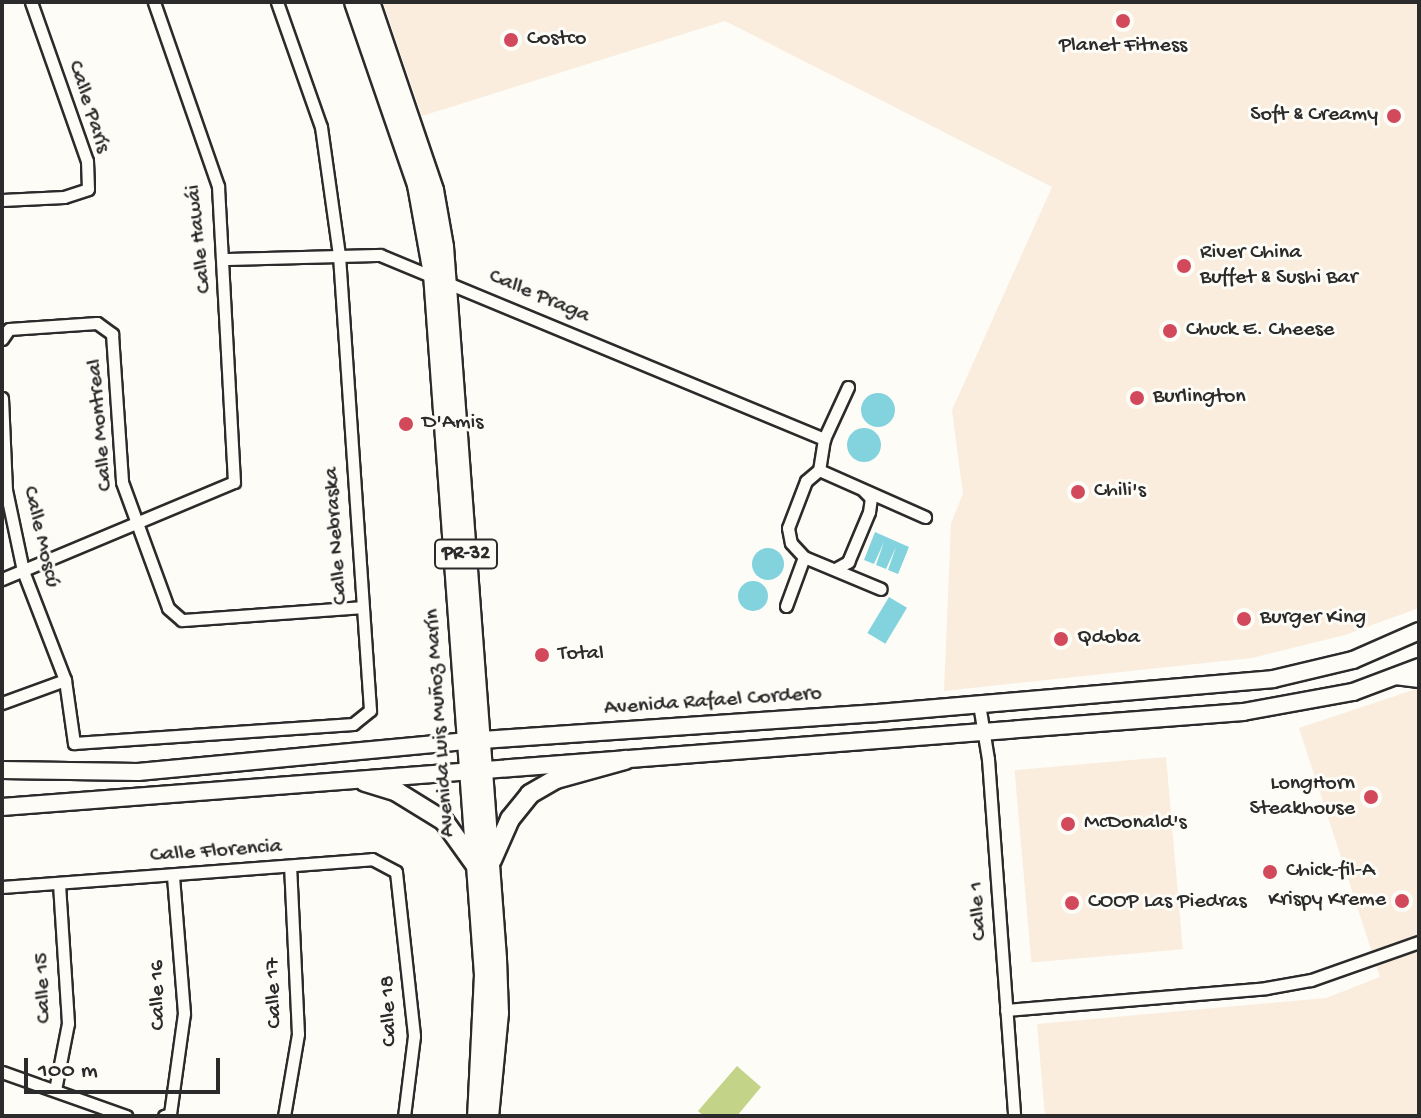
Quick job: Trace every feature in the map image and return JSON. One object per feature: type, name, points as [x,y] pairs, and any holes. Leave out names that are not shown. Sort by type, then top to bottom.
[{"type":"main road","name":"Avenida Luis Muñoz Marín","points":[[354,2],[417,185],[439,276]]},
{"type":"main road","name":"Avenida Luis Muñoz Marín","points":[[370,2],[434,190],[484,865],[499,1013],[489,1116]]},
{"type":"main road","name":"Avenida Rafael Cordero","points":[[2,770],[138,772],[475,740],[979,704],[1273,679],[1353,660],[1419,631]]},
{"type":"main road","points":[[2,807],[985,735],[1243,712],[1312,702],[1419,667]]},
{"type":"main road","points":[[365,782],[397,792],[444,821],[484,865],[510,819],[530,794],[556,779],[625,760]]},
{"type":"main road","name":"Avenida Luis Muñoz Marín","points":[[477,1116],[484,988],[484,865]]},
{"type":"street","name":"Calle París","points":[[2,200],[64,197],[88,189],[87,161],[31,2]]},
{"type":"street","name":"Calle Hawái","points":[[136,526],[234,482],[218,186],[154,2]]},
{"type":"street","name":"Calle Nebraska","points":[[65,680],[74,743],[353,724],[370,710],[339,255],[321,127],[277,2]]},
{"type":"street","name":"Calle Praga","points":[[224,259],[380,255],[439,276],[824,439]]},
{"type":"street","name":"Calle Montreal","points":[[2,339],[9,329],[97,323],[112,334],[122,482],[168,608],[182,620],[362,607]]},
{"type":"street","points":[[848,387],[824,439],[819,470],[806,481],[788,528],[791,543],[804,557],[837,568],[881,589]]},
{"type":"street","name":"Calle Moscú","points":[[2,398],[6,490],[23,571],[65,680]]},
{"type":"street","points":[[819,470],[925,517]]},
{"type":"street","points":[[837,568],[848,562],[869,512],[871,498],[863,490]]},
{"type":"street","points":[[2,579],[136,526]]},
{"type":"street","points":[[786,606],[804,557]]},
{"type":"street","points":[[1393,678],[1419,681]]},
{"type":"street","points":[[2,703],[65,680]]},
{"type":"street","name":"Calle 1","points":[[979,704],[985,735],[1014,1116]]},
{"type":"street","name":"Calle Florencia","points":[[2,887],[372,859],[396,872],[404,904]]},
{"type":"street","name":"Calle 17","points":[[284,1116],[298,1034],[290,867]]},
{"type":"street","name":"Calle 16","points":[[167,1115],[184,1013],[173,876]]},
{"type":"street","name":"Calle 15","points":[[55,1090],[68,1023],[59,883]]},
{"type":"street","name":"Calle 18","points":[[404,904],[414,1036],[404,1116]]},
{"type":"street","points":[[1006,1010],[1266,988],[1311,980],[1419,942]]},
{"type":"street","points":[[2,1072],[126,1116]]},
{"type":"shaded area","points":[[383,2],[1419,2],[1419,608],[1345,635],[1252,658],[944,691],[951,523],[963,494],[952,410],[1052,187],[725,21],[422,116]]},
{"type":"shaded area","points":[[1419,688],[1419,1116],[1045,1116],[1037,1024],[1326,998],[1380,977],[1299,728]]},
{"type":"shaded area","points":[[1166,757],[1183,949],[1031,963],[1015,770]]},
{"type":"green space","points":[[737,1066],[761,1087],[737,1116],[704,1116],[698,1111]]},
{"type":"water","points":[[878,393],[890,398],[895,410],[890,422],[878,427],[866,422],[861,410],[866,398]]},
{"type":"water","points":[[864,428],[876,433],[881,445],[876,457],[864,462],[852,457],[847,445],[852,433]]},
{"type":"water","points":[[875,532],[909,547],[898,574],[888,570],[896,547],[886,569],[876,565],[884,542],[874,564],[864,560]]},
{"type":"water","points":[[768,548],[779,553],[784,564],[779,575],[768,580],[757,575],[752,564],[757,553]]},
{"type":"water","points":[[753,581],[764,585],[768,596],[764,607],[753,611],[742,607],[738,596],[742,585]]},
{"type":"water","points":[[889,597],[907,608],[885,644],[867,633]]},
{"type":"place","name":"Planet Fitness","points":[[1123,21]]},
{"type":"place","name":"Costco","points":[[511,40]]},
{"type":"place","name":"Soft & Creamy","points":[[1394,116]]},
{"type":"place","name":"River China Buffet & Sushi Bar","points":[[1184,266]]},
{"type":"place","name":"Chuck E. Cheese","points":[[1170,331]]},
{"type":"place","name":"Burlington","points":[[1137,398]]},
{"type":"place","name":"D'Amis","points":[[406,424]]},
{"type":"place","name":"Chili's","points":[[1078,492]]},
{"type":"place","name":"Burger King","points":[[1244,619]]},
{"type":"place","name":"Qdoba","points":[[1061,639]]},
{"type":"place","name":"Total","points":[[542,655]]},
{"type":"place","name":"LongHorn Steakhouse","points":[[1371,797]]},
{"type":"place","name":"McDonald's","points":[[1068,824]]},
{"type":"place","name":"Chick-fil-A","points":[[1270,872]]},
{"type":"place","name":"Krispy Kreme","points":[[1402,901]]},
{"type":"place","name":"COOP Las Piedras","points":[[1072,903]]}]
